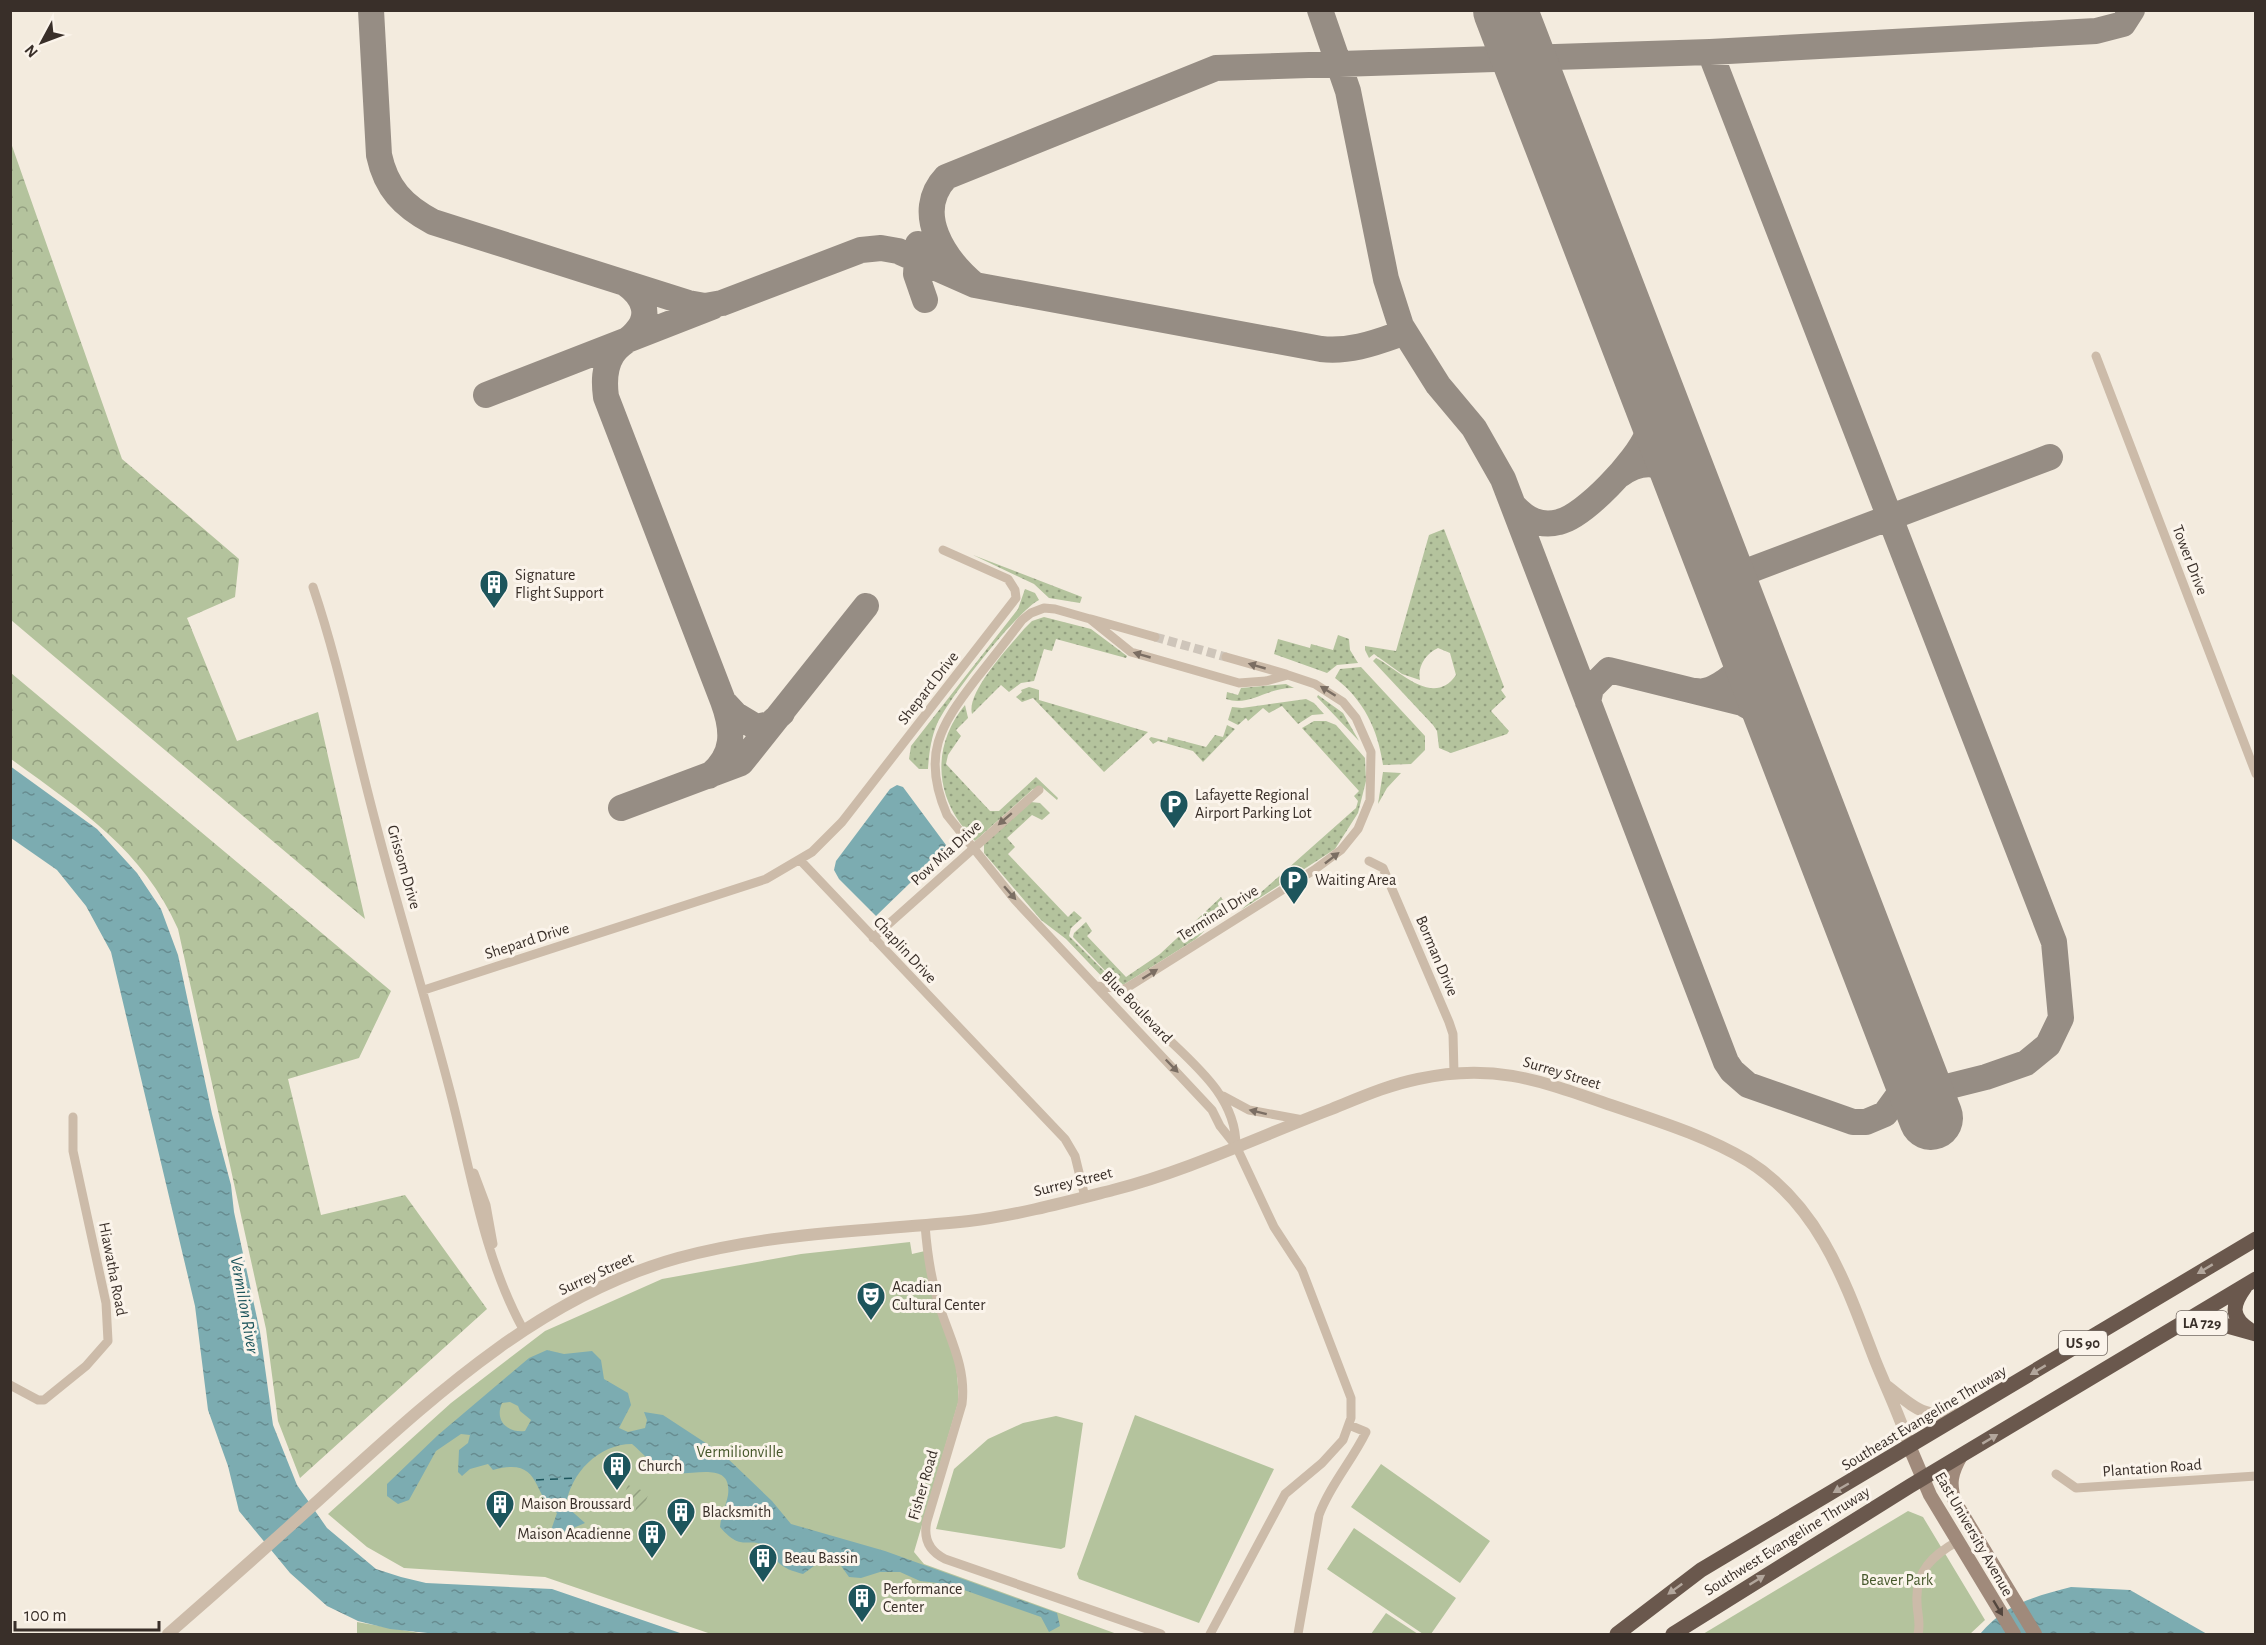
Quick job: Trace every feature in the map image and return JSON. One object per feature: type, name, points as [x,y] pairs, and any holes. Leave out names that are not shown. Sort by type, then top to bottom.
[{"type":"highway","name":"Southeast Evangeline Thruway","points":[[1617,1635],[1701,1570],[1910,1448],[2256,1239]]},
{"type":"highway","name":"LA 729","points":[[2251,1282],[2235,1301],[2235,1317],[2256,1334]]},
{"type":"highway","name":"US 90","points":[[1922,1480],[2251,1282]]},
{"type":"highway","name":"LA 729","points":[[2151,1343],[2202,1323],[2213,1322],[2256,1334]]},
{"type":"highway","name":"Southwest Evangeline Thruway","points":[[1673,1635],[1922,1480]]},
{"type":"main road","name":"East University Avenue","points":[[1910,1448],[1922,1480],[2014,1635]]},
{"type":"main road","name":"East University Avenue","points":[[1961,1456],[1953,1470],[1952,1492],[2035,1635]]},
{"type":"street","name":"Tower Drive","points":[[2096,356],[2256,774]]},
{"type":"street","name":"Shepard Drive","points":[[424,990],[766,879],[800,860],[824,841],[842,822],[1016,598],[1015,590],[1008,579],[943,550]]},
{"type":"street","name":"Grissom Drive","points":[[313,587],[377,829],[424,990],[466,1154],[479,1217],[512,1309],[523,1329]]},
{"type":"street","points":[[972,848],[947,815],[937,787],[936,757],[939,734],[950,713],[1031,612],[1044,608],[1055,609],[1155,637]]},
{"type":"street","points":[[1090,619],[1131,652],[1239,683],[1266,681],[1288,675]]},
{"type":"street","name":"Terminal Drive","points":[[1125,989],[1328,861],[1358,829],[1370,800],[1371,752],[1365,735],[1356,718],[1330,691],[1288,675],[1226,657]]},
{"type":"street","name":"Pow Mia Drive","points":[[873,938],[1038,790]]},
{"type":"street","name":"Blue Boulevard","points":[[972,848],[1016,900],[1206,1102],[1236,1146]]},
{"type":"street","name":"Chaplin Drive","points":[[800,860],[1065,1139],[1075,1156],[1085,1197]]},
{"type":"street","name":"Borman Drive","points":[[1369,861],[1383,868],[1449,1022],[1453,1034],[1454,1073]]},
{"type":"street","points":[[1096,986],[1125,989]]},
{"type":"street","name":"Blue Boulevard","points":[[1125,989],[1137,1007],[1218,1091],[1249,1110],[1303,1120]]},
{"type":"street","name":"Surrey Street","points":[[174,1633],[457,1378],[523,1329],[634,1273],[684,1256],[736,1245],[1016,1213],[1085,1197],[1121,1188],[1392,1086],[1454,1073],[1502,1072],[1545,1082],[1710,1142],[1761,1171],[1800,1206],[1831,1251],[1910,1448]]},
{"type":"street","name":"Blue Boulevard","points":[[1218,1091],[1234,1123],[1236,1146]]},
{"type":"street","name":"Hiawatha Road","points":[[10,1385],[38,1400],[44,1400],[86,1366],[103,1350],[108,1341],[106,1303],[72,1151],[73,1117]]},
{"type":"street","points":[[1210,1635],[1279,1502],[1294,1485],[1336,1450],[1349,1425],[1352,1407],[1348,1388],[1302,1270],[1274,1227],[1236,1146]]},
{"type":"street","name":"Fisher Road","points":[[925,1225],[929,1266],[936,1297],[962,1369],[964,1385],[962,1404],[927,1521],[928,1545],[934,1552],[945,1558],[1161,1635]]},
{"type":"street","points":[[1885,1384],[1909,1404],[1928,1414],[1966,1414]]},
{"type":"street","points":[[1298,1635],[1319,1515],[1326,1498],[1351,1461],[1366,1432],[1349,1425]]},
{"type":"street","name":"Plantation Road","points":[[2056,1474],[2076,1488],[2256,1476]]},
{"type":"street","points":[[1918,1635],[1917,1582],[1928,1562],[1938,1552],[1958,1541]]},
{"type":"green space","points":[[11,143],[122,459],[239,559],[235,597],[187,618],[237,741],[318,712],[365,919],[11,620]]},
{"type":"green space","points":[[1444,529],[1504,687],[1501,690],[1506,697],[1491,711],[1509,731],[1507,734],[1451,753],[1439,748],[1437,731],[1433,725],[1373,661],[1376,658],[1415,683],[1437,688],[1447,684],[1456,675],[1450,653],[1438,648],[1430,653],[1421,665],[1420,680],[1402,674],[1374,654],[1369,658],[1365,650],[1365,646],[1396,651],[1429,535]]},
{"type":"green space","points":[[973,555],[1082,597],[1080,603],[1049,598],[1034,584]]},
{"type":"green space","points":[[1025,589],[1035,593],[1039,600],[1015,620],[954,696],[935,729],[928,769],[919,769],[909,759],[911,746],[1018,609]]},
{"type":"green space","points":[[1044,617],[1091,629],[1127,656],[1126,658],[1056,639],[1052,651],[1044,649],[1034,681],[1021,683],[1009,692],[1001,685],[972,714],[976,694],[990,670],[1032,621]]},
{"type":"green space","points":[[1338,635],[1349,639],[1350,650],[1358,663],[1337,665],[1327,673],[1274,654],[1278,639],[1310,648],[1311,644],[1333,650]]},
{"type":"green space","points":[[1361,667],[1425,736],[1425,750],[1411,764],[1383,765],[1373,728],[1362,706],[1335,678],[1340,669]]},
{"type":"green space","points":[[11,673],[391,991],[359,1058],[288,1079],[321,1215],[405,1195],[487,1309],[300,1478],[278,1421],[266,1329],[178,929],[163,900],[146,875],[107,832],[11,759]]},
{"type":"green space","points":[[1286,684],[1294,688],[1275,690],[1243,701],[1226,699],[1227,692],[1238,695],[1241,688]]},
{"type":"green space","points":[[1029,687],[1039,690],[1039,700],[1148,732],[1104,772],[1033,698],[1022,702],[1016,697],[1022,692],[1021,690]]},
{"type":"green space","points":[[1318,695],[1343,713],[1359,741],[1317,697]]},
{"type":"green space","points":[[1306,699],[1314,703],[1324,714],[1312,715],[1298,724],[1282,706],[1269,713],[1263,708],[1248,721],[1246,718],[1238,725],[1228,720],[1232,707],[1242,708]]},
{"type":"green space","points":[[965,705],[968,718],[956,730],[961,736],[948,755],[946,764],[990,811],[999,811],[1036,777],[1058,798],[1057,800],[1043,788],[1033,789],[975,841],[951,808],[942,778],[944,748],[948,733]]},
{"type":"green space","points":[[1314,721],[1326,721],[1336,725],[1365,758],[1366,781],[1358,813],[1335,849],[1241,910],[1356,808],[1358,801],[1354,796],[1359,791],[1302,728]]},
{"type":"green space","points":[[1227,725],[1235,729],[1203,762],[1193,751],[1158,741],[1153,744],[1149,739],[1151,737],[1167,741],[1168,737],[1206,747],[1215,735],[1223,737]]},
{"type":"green space","points":[[1383,772],[1401,773],[1387,788],[1378,804]]},
{"type":"green space","points":[[1031,802],[1040,803],[1050,813],[1042,820],[1032,815],[1007,838],[1015,847],[1008,854],[1068,917],[1074,911],[1082,918],[1071,928],[1069,936],[1119,986],[1108,983],[1066,939],[1041,920],[984,853],[984,844]]},
{"type":"green space","points":[[1221,897],[1228,908],[1196,939],[1123,985],[1115,981],[1073,937],[1074,933],[1086,922],[1092,931],[1087,936],[1126,977],[1160,954]]},
{"type":"green space","name":"Vermilionville","points":[[910,1242],[912,1254],[925,1251],[952,1346],[958,1384],[958,1403],[914,1552],[924,1564],[1117,1634],[711,1634],[545,1577],[404,1568],[367,1547],[328,1514],[451,1403],[545,1331],[662,1279],[801,1254]]},
{"type":"green space","points":[[1135,1415],[1274,1469],[1199,1623],[1079,1579],[1077,1574]]},
{"type":"green space","points":[[1056,1416],[1083,1423],[1065,1547],[1061,1549],[936,1529],[954,1469],[988,1439],[1023,1423]]},
{"type":"green space","points":[[1381,1464],[1490,1541],[1460,1583],[1351,1507]]},
{"type":"green space","points":[[628,1485],[649,1493],[640,1515],[635,1512],[636,1508],[620,1505]]},
{"type":"green space","name":"Beaver Park","points":[[1908,1511],[1923,1517],[1985,1620],[1970,1634],[1703,1634]]},
{"type":"green space","points":[[1354,1528],[1456,1598],[1431,1634],[1423,1634],[1327,1569]]},
{"type":"green space","points":[[1386,1613],[1418,1634],[1371,1634]]},
{"type":"green space","points":[[357,1622],[425,1634],[357,1634]]},
{"type":"water","name":"Vermilion River","points":[[10,766],[97,829],[137,873],[161,909],[178,955],[212,1114],[231,1185],[234,1212],[260,1332],[273,1425],[297,1485],[327,1528],[376,1569],[401,1577],[426,1583],[552,1589],[683,1634],[437,1634],[390,1629],[358,1621],[327,1606],[290,1573],[239,1511],[228,1466],[208,1410],[195,1306],[111,952],[86,906],[57,870],[11,838]]},
{"type":"water","points":[[897,785],[903,787],[946,845],[944,850],[876,916],[839,879],[834,870],[836,861],[890,789]]},
{"type":"water","points":[[547,1350],[564,1354],[592,1351],[601,1360],[604,1379],[628,1393],[631,1405],[619,1428],[628,1432],[645,1428],[647,1420],[644,1412],[663,1415],[724,1455],[772,1501],[791,1524],[885,1551],[1057,1613],[1060,1626],[1049,1632],[1041,1617],[947,1584],[920,1581],[900,1572],[880,1572],[861,1578],[849,1577],[834,1556],[816,1554],[814,1566],[803,1574],[789,1569],[777,1561],[766,1546],[734,1540],[720,1527],[728,1495],[727,1483],[723,1476],[705,1472],[672,1473],[664,1471],[632,1444],[608,1449],[588,1463],[580,1472],[573,1482],[566,1506],[585,1523],[564,1532],[550,1533],[557,1513],[543,1497],[534,1480],[520,1468],[509,1467],[493,1470],[488,1464],[470,1469],[462,1476],[458,1472],[459,1450],[468,1443],[470,1435],[461,1434],[436,1451],[409,1500],[398,1504],[387,1496],[387,1484],[438,1435],[529,1358]],"holes":[[[510,1402],[518,1406],[520,1411],[531,1420],[525,1431],[508,1428],[501,1420],[502,1403]]]},
{"type":"water","points":[[2071,1587],[2130,1590],[2207,1634],[1980,1634],[1999,1615],[2021,1603]]},
{"type":"ferry route","points":[[536,1480],[576,1478]]},
{"type":"taxiway","points":[[371,10],[379,155],[386,177],[397,195],[422,216],[433,222],[688,303],[705,306],[722,303],[861,250],[881,248],[898,251],[975,285],[1321,349],[1341,349],[1369,344],[1397,335],[1401,326]]},
{"type":"taxiway","points":[[1320,10],[1348,91],[1386,279],[1401,326],[1438,385],[1474,428],[1503,479],[1726,1062],[1732,1071],[1748,1085],[1853,1122],[1866,1122],[1885,1114],[1914,1074],[1946,1087],[1986,1077],[2026,1063],[2048,1045],[2061,1018],[2054,942],[1710,52]]},
{"type":"taxiway","points":[[975,285],[953,263],[936,235],[932,220],[932,206],[936,191],[946,177],[1216,68],[1710,52],[2096,31],[2123,24],[2132,10]]},
{"type":"taxiway","points":[[918,244],[916,274],[925,300]]},
{"type":"taxiway","points":[[626,284],[641,300],[644,319],[636,332],[614,351],[609,360],[605,375],[606,397],[723,701],[736,715],[756,727],[770,724],[782,713]]},
{"type":"taxiway","points":[[486,395],[712,307]]},
{"type":"taxiway","points":[[1514,506],[1534,521],[1552,523],[1570,518],[1596,498],[1622,472],[1647,435],[1651,389]]},
{"type":"taxiway","points":[[1724,580],[2050,457]]},
{"type":"taxiway","points":[[1620,475],[1638,466],[1656,465],[1672,472],[1688,485]]},
{"type":"taxiway","points":[[621,808],[741,763],[866,606]]},
{"type":"taxiway","points":[[1696,691],[1714,688],[1737,671],[1743,658],[1745,633]]},
{"type":"taxiway","points":[[1588,702],[1591,688],[1609,670],[1742,703],[1769,718],[1785,737]]},
{"type":"taxiway","points":[[709,776],[724,760],[730,742],[729,722],[723,701]]},
{"type":"runway","points":[[1505,10],[1931,1118]]},
{"type":"tunnel","points":[[1155,637],[1226,657]]},
{"type":"place","name":"Signature Flight Support","points":[[494,610]]},
{"type":"place","name":"Lafayette Regional Airport Parking Lot","points":[[1174,830]]},
{"type":"place","name":"Waiting Area","points":[[1294,906]]},
{"type":"place","name":"Acadian Cultural Center","points":[[871,1322]]},
{"type":"place","name":"Church","points":[[617,1492]]},
{"type":"place","name":"Maison Broussard","points":[[500,1530]]},
{"type":"place","name":"Blacksmith","points":[[681,1538]]},
{"type":"place","name":"Maison Acadienne","points":[[652,1560]]},
{"type":"place","name":"Beau Bassin","points":[[763,1584]]},
{"type":"place","name":"Performance Center","points":[[862,1624]]}]
